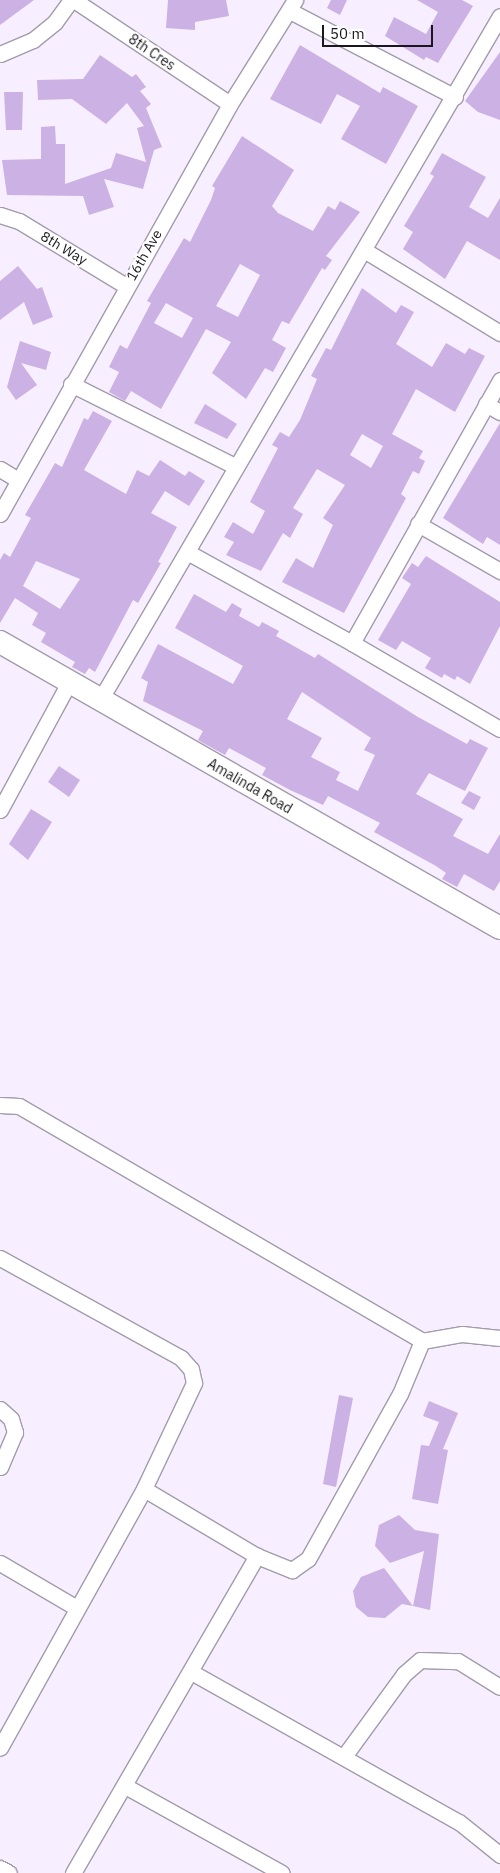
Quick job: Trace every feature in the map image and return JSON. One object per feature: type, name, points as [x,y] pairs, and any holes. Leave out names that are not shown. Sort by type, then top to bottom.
[{"type":"street","name":"8th Cres","points":[[0,54],[33,40],[55,22],[73,0],[230,104]]},
{"type":"street","name":"16th Ave","points":[[0,514],[71,384],[230,104],[292,5]]},
{"type":"street","points":[[292,5],[455,97]]},
{"type":"street","points":[[100,700],[189,553],[234,466],[455,97],[500,16]]},
{"type":"street","name":"8th Way","points":[[0,215],[19,221],[126,286]]},
{"type":"street","points":[[364,250],[500,333]]},
{"type":"street","points":[[352,643],[500,380]]},
{"type":"street","points":[[71,384],[234,466]]},
{"type":"street","points":[[486,404],[500,412]]},
{"type":"street","points":[[0,469],[18,480]]},
{"type":"street","points":[[418,524],[500,571]]},
{"type":"street","points":[[189,553],[352,643],[500,729]]},
{"type":"street","name":"Amalinda Road","points":[[0,642],[68,684],[100,700],[500,928]]},
{"type":"street","points":[[0,810],[68,684]]},
{"type":"street","points":[[0,1105],[19,1106],[422,1342],[462,1334],[500,1338]]},
{"type":"street","points":[[0,1258],[181,1358],[191,1369],[194,1383],[188,1403],[144,1489],[75,1607],[0,1748]]},
{"type":"street","points":[[144,1489],[257,1556],[292,1570],[308,1559],[400,1394],[422,1342]]},
{"type":"street","points":[[0,1409],[11,1419],[15,1432],[0,1468]]},
{"type":"street","points":[[73,1873],[192,1673],[257,1556]]},
{"type":"street","points":[[0,1563],[75,1607]]},
{"type":"street","points":[[345,1756],[404,1674],[420,1660],[458,1661],[500,1686]]},
{"type":"street","points":[[192,1673],[345,1756],[459,1822],[500,1855]]},
{"type":"street","points":[[125,1786],[282,1873]]},
{"type":"street","points":[[0,1868],[9,1873]]},
{"type":"building","points":[[0,0],[34,0],[0,25]]},
{"type":"building","points":[[168,0],[226,0],[229,16],[195,22],[195,30],[166,28]]},
{"type":"building","points":[[331,0],[347,0],[340,15],[327,8]]},
{"type":"building","points":[[417,0],[462,0],[473,6],[438,63],[426,57],[424,60],[385,36],[394,17],[426,34],[438,12]]},
{"type":"building","points":[[300,45],[380,93],[383,87],[418,106],[386,164],[341,139],[360,106],[337,94],[321,124],[270,99]]},
{"type":"building","points":[[500,52],[500,120],[478,112],[465,101]]},
{"type":"building","points":[[100,55],[132,77],[136,74],[146,87],[140,91],[151,104],[146,108],[162,147],[154,150],[143,189],[104,179],[114,207],[89,215],[83,196],[7,195],[2,160],[41,159],[41,127],[55,126],[56,144],[65,144],[65,184],[111,168],[116,153],[146,162],[137,128],[144,126],[127,103],[106,124],[72,99],[38,100],[37,80],[83,79]]},
{"type":"building","points":[[4,92],[23,92],[22,130],[6,130]]},
{"type":"building","points":[[242,136],[294,170],[272,206],[278,213],[313,231],[328,206],[335,210],[340,201],[360,212],[326,256],[332,260],[325,270],[322,268],[289,324],[282,321],[272,340],[286,348],[273,372],[265,368],[246,399],[212,373],[231,342],[206,329],[161,409],[131,391],[125,401],[109,392],[119,372],[109,367],[120,345],[127,349],[151,303],[147,301],[184,238],[190,242],[211,200],[215,188],[212,186]],"holes":[[[240,264],[260,275],[238,317],[216,306]],[[166,303],[193,318],[182,338],[154,323]]]},
{"type":"building","points":[[442,153],[486,177],[469,207],[488,218],[500,198],[500,260],[467,241],[445,279],[403,249],[413,232],[404,226],[434,176],[430,174]]},
{"type":"building","points":[[18,266],[37,289],[42,287],[53,317],[33,325],[24,302],[0,320],[0,281]]},
{"type":"building","points":[[362,288],[396,313],[401,305],[414,312],[396,344],[432,367],[446,343],[465,354],[469,348],[485,356],[455,412],[416,389],[392,434],[423,451],[419,458],[425,461],[419,474],[413,471],[401,494],[406,498],[344,613],[282,582],[296,558],[313,568],[333,525],[323,518],[345,485],[317,469],[293,508],[303,514],[290,538],[283,533],[261,571],[226,555],[234,542],[224,537],[233,522],[253,534],[265,511],[250,502],[278,448],[272,445],[280,432],[289,437],[300,420],[317,379],[311,376],[326,348],[331,350]],"holes":[[[362,434],[383,446],[371,468],[350,455]]]},
{"type":"building","points":[[20,341],[51,352],[46,370],[21,363],[37,385],[16,400],[7,387]]},
{"type":"building","points":[[205,404],[237,424],[227,439],[194,423]]},
{"type":"building","points":[[93,411],[112,421],[84,470],[126,494],[137,470],[149,476],[160,460],[185,476],[189,471],[205,481],[189,506],[165,491],[151,513],[177,527],[158,562],[161,563],[138,603],[133,600],[95,672],[89,668],[85,674],[72,667],[75,662],[41,642],[46,633],[32,625],[38,613],[15,598],[0,623],[0,560],[4,553],[10,557],[31,518],[25,515],[55,463],[62,467],[84,418],[88,420]],"holes":[[[36,561],[80,579],[60,609],[23,586]]]},
{"type":"building","points":[[500,423],[500,545],[487,537],[483,544],[443,518]]},
{"type":"building","points":[[426,556],[500,602],[500,626],[470,684],[457,676],[455,680],[444,674],[442,678],[425,668],[431,658],[402,641],[396,650],[378,640],[411,584],[402,578],[412,563],[418,567]]},
{"type":"building","points":[[194,594],[226,612],[232,603],[242,609],[239,616],[259,627],[262,622],[279,631],[276,636],[315,658],[318,654],[418,717],[467,744],[470,739],[488,748],[465,791],[429,773],[416,794],[463,819],[453,836],[488,854],[500,834],[500,881],[494,891],[464,874],[457,887],[442,879],[446,873],[436,866],[374,832],[380,823],[328,796],[323,805],[290,790],[262,775],[266,768],[229,748],[225,755],[198,740],[203,731],[143,701],[148,682],[141,678],[158,644],[233,684],[243,666],[175,628]],"holes":[[[302,692],[371,738],[364,750],[375,755],[358,791],[336,780],[340,772],[311,757],[322,738],[287,719]]]},
{"type":"building","points":[[59,766],[80,780],[69,797],[48,782]]},
{"type":"building","points":[[469,791],[481,797],[474,810],[461,803]]},
{"type":"building","points":[[31,809],[52,822],[28,860],[9,844]]},
{"type":"building","points":[[339,1395],[353,1398],[336,1487],[323,1484]]},
{"type":"building","points":[[429,1401],[458,1413],[443,1449],[448,1450],[438,1504],[412,1499],[421,1445],[429,1446],[439,1422],[423,1416]]},
{"type":"building","points":[[399,1515],[415,1530],[439,1534],[430,1610],[413,1606],[424,1551],[390,1563],[375,1546],[379,1525]]},
{"type":"building","points":[[384,1568],[413,1606],[402,1604],[385,1618],[368,1617],[356,1607],[353,1591],[361,1577]]}]
